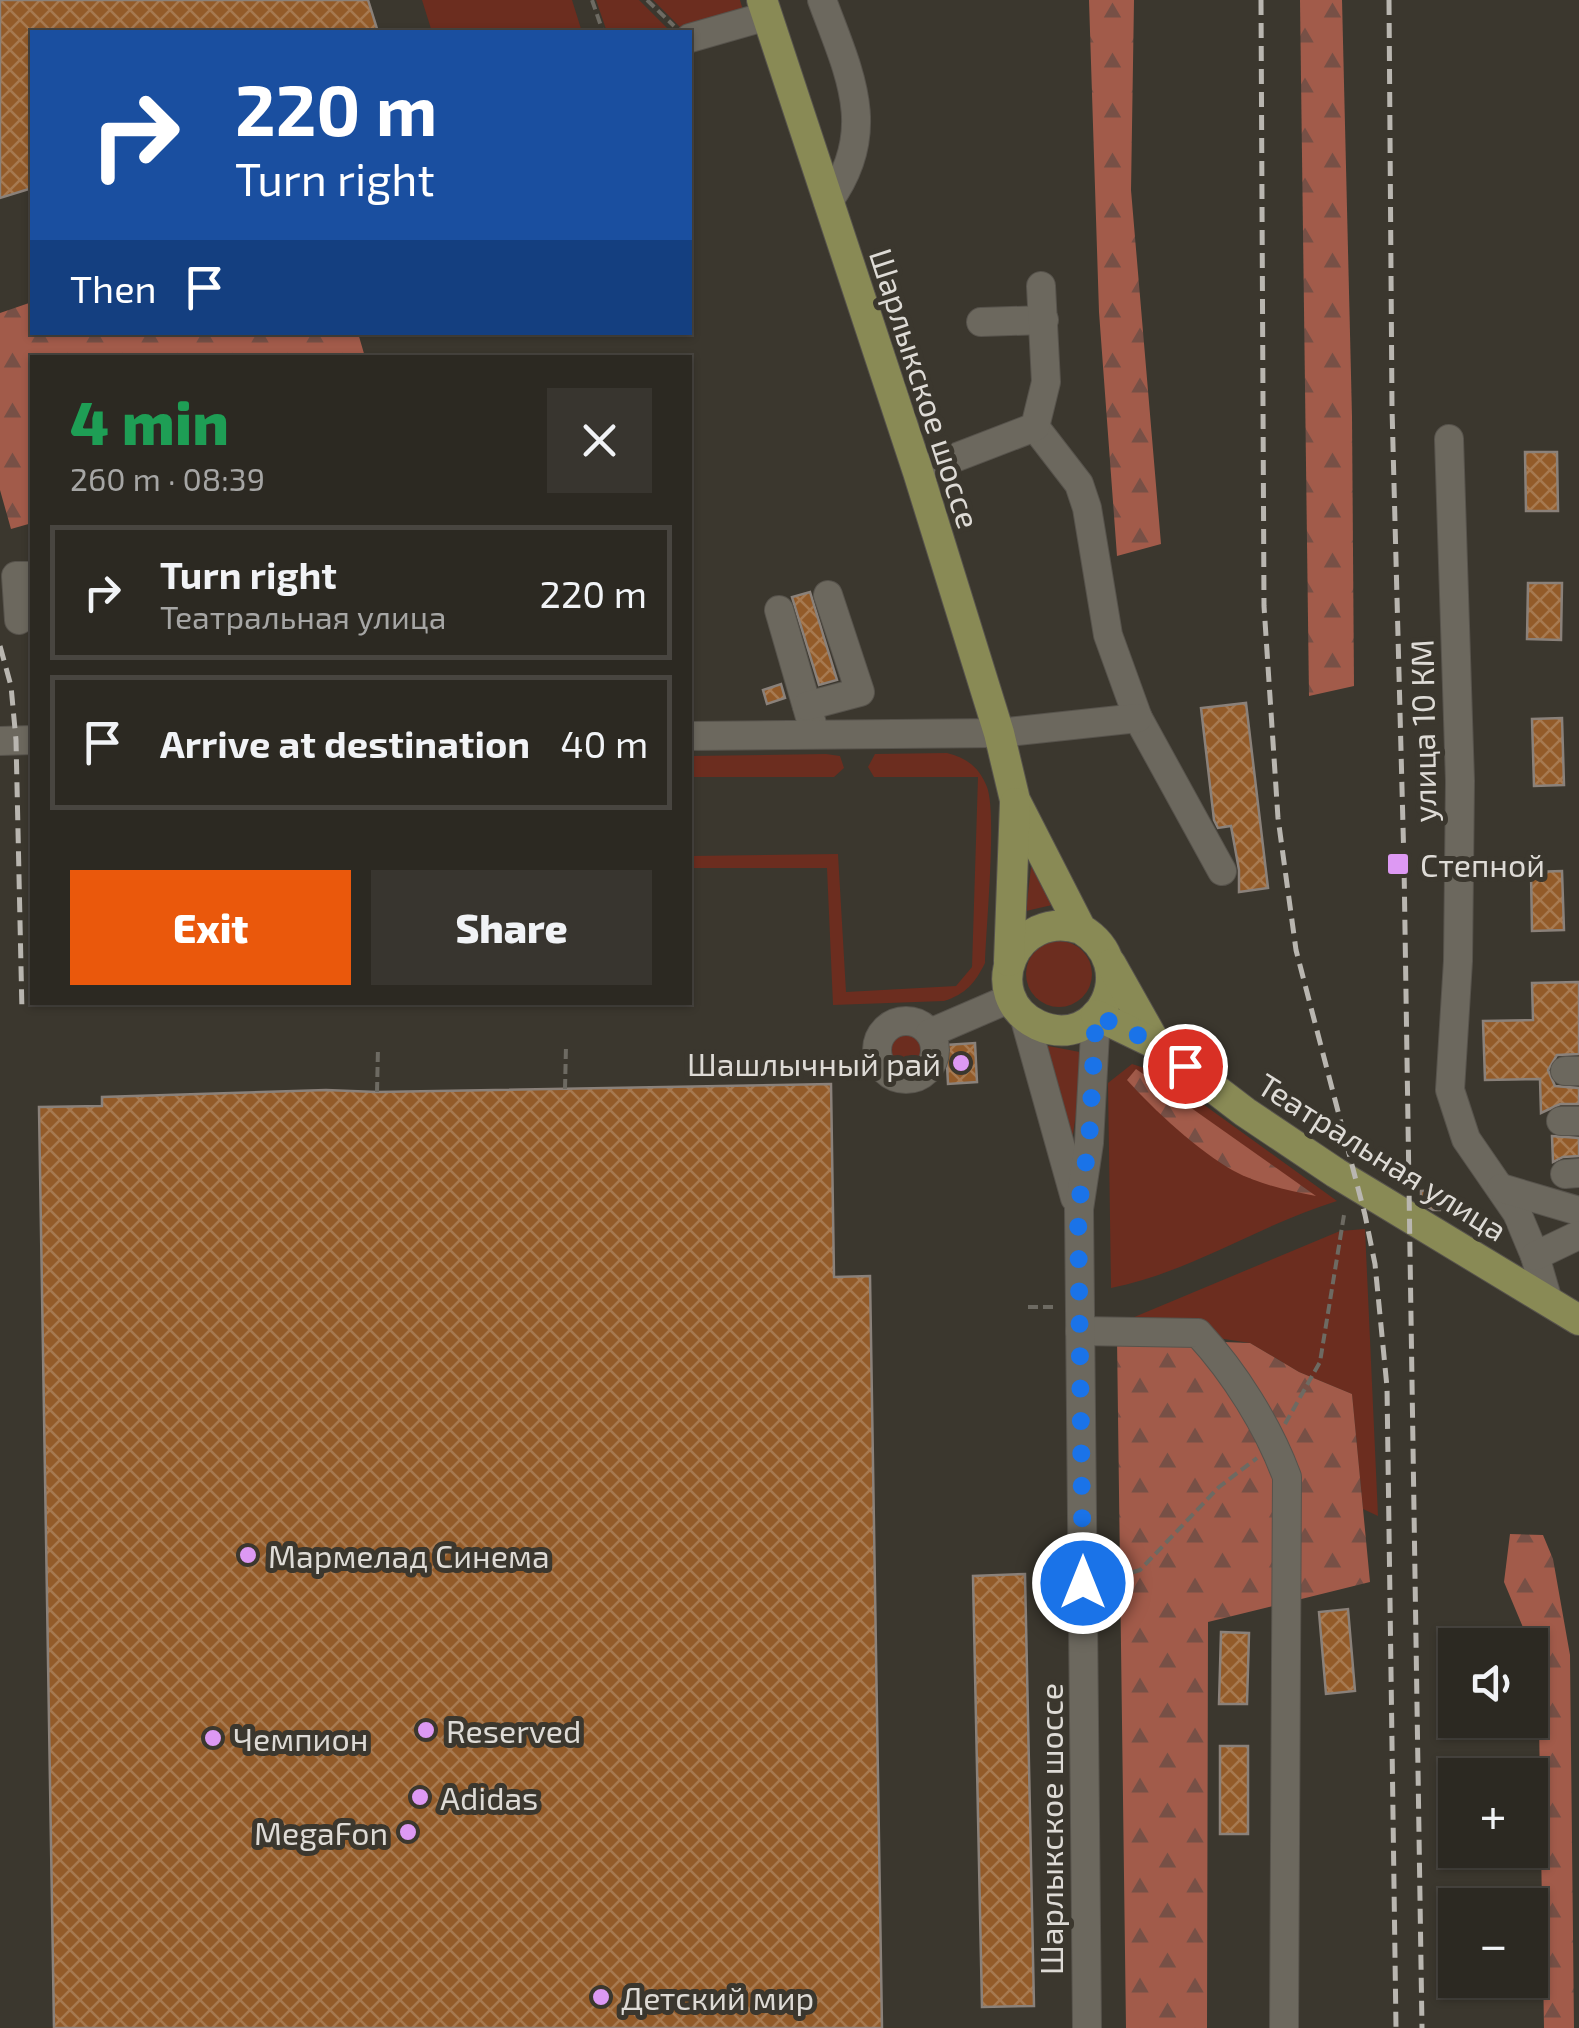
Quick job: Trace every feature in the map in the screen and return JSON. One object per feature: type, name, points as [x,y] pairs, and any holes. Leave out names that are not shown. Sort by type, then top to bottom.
[{"type":"main road","name":"Шарлыкское шоссе","points":[[764,8],[918,472],[1016,800],[1082,930]]},
{"type":"main road","name":"Шарлыкское шоссе","points":[[1010,962],[1016,800]]},
{"type":"main road","points":[[1062,925],[1082,930],[1100,944],[1110,964],[1110,992],[1096,1015],[1073,1028],[1060,1030],[1035,1024],[1018,1007],[1007,980],[1019,944],[1043,928],[1062,925]]},
{"type":"main road","name":"Театральная улица","points":[[1110,964],[1156,1044]]},
{"type":"main road","name":"Театральная улица","points":[[1096,1015],[1156,1044],[1245,1112],[1336,1173],[1579,1320]]},
{"type":"street","points":[[822,0],[852,81],[858,117],[849,168],[828,202]]},
{"type":"street","points":[[692,37],[764,8]]},
{"type":"street","points":[[1035,428],[1046,382],[1041,286]]},
{"type":"street","points":[[980,322],[1044,320]]},
{"type":"street","points":[[918,472],[1035,428]]},
{"type":"street","points":[[1035,428],[1079,484],[1087,508],[1108,635],[1138,718],[1222,871]]},
{"type":"street","name":"улица 10 КМ","points":[[1448,439],[1460,781],[1458,961],[1450,1090],[1466,1139],[1517,1213],[1548,1301]]},
{"type":"street","points":[[28,628],[16,576],[30,576]]},
{"type":"street","points":[[807,706],[860,692],[828,596]]},
{"type":"street","points":[[779,610],[816,735]]},
{"type":"street","points":[[692,736],[999,733],[1138,718]]},
{"type":"street","points":[[0,740],[30,740]]},
{"type":"street","points":[[930,1033],[1018,1007]]},
{"type":"street","name":"Шарлыкское шоссе","points":[[1018,1007],[1078,1209]]},
{"type":"street","name":"Шарлыкское шоссе","points":[[1087,2028],[1078,1209],[1089,1143],[1096,1015]]},
{"type":"street","points":[[1501,1188],[1579,1211]]},
{"type":"street","points":[[1535,1256],[1579,1235]]},
{"type":"street","points":[[1080,1330],[1198,1334],[1224,1362],[1278,1455],[1287,1478],[1284,2028]]},
{"type":"path","points":[[592,0],[602,30]]},
{"type":"path","points":[[647,0],[679,30]]},
{"type":"path","points":[[566,1046],[566,1090]]},
{"type":"path","points":[[377,1092],[378,1048]]},
{"type":"shaded area","points":[[422,0],[572,0],[581,30],[431,30]]},
{"type":"shaded area","points":[[596,0],[639,0],[669,30],[606,30]]},
{"type":"shaded area","points":[[653,0],[740,0],[744,14],[683,30]]},
{"type":"shaded area","points":[[947,753],[976,769],[987,787],[991,821],[985,963],[969,987],[944,1001],[833,1005],[827,868],[692,868],[692,856],[838,854],[846,992],[956,986],[972,967],[978,777],[874,777],[868,767],[875,754]]},
{"type":"shaded area","points":[[826,754],[840,756],[844,768],[834,777],[692,777],[692,756]]},
{"type":"shaded area","points":[[1032,859],[1052,905],[1026,911]]},
{"type":"shaded area","points":[[1059,941],[1072,943],[1082,951],[1090,961],[1090,987],[1082,997],[1072,1005],[1059,1007],[1046,1005],[1036,997],[1028,987],[1026,974],[1028,961],[1036,951],[1046,943]]},
{"type":"shaded area","points":[[905,1026],[920,1032],[926,1047],[920,1062],[905,1068],[890,1062],[884,1047],[890,1032]]},
{"type":"shaded area","points":[[1043,1045],[1085,1053],[1072,1141]]},
{"type":"shaded area","points":[[1132,1064],[1160,1073],[1337,1201],[1169,1271],[1111,1288],[1108,1083]]},
{"type":"shaded area","points":[[1365,1229],[1378,1516],[1363,1509],[1352,1394],[1299,1372],[1250,1343],[1120,1323],[1340,1231]]},
{"type":"green space","points":[[1089,0],[1134,0],[1131,190],[1161,544],[1117,556],[1099,312]]},
{"type":"green space","points":[[1300,0],[1342,0],[1352,417],[1354,686],[1309,696]]},
{"type":"green space","points":[[30,303],[30,335],[359,335],[364,355],[30,355],[30,524],[11,529],[0,490],[0,313]]},
{"type":"green space","points":[[1136,1069],[1316,1196],[1253,1180],[1206,1153],[1127,1080]]},
{"type":"green space","points":[[1117,1338],[1250,1343],[1299,1372],[1352,1394],[1370,1582],[1208,1622],[1207,2028],[1126,2028]]},
{"type":"green space","points":[[1510,1534],[1543,1535],[1553,1559],[1570,1655],[1574,2028],[1544,2028],[1544,1998],[1548,1998],[1548,1888],[1542,1888],[1541,1868],[1548,1868],[1548,1758],[1540,1758],[1539,1738],[1548,1738],[1548,1628],[1523,1628],[1504,1582]]},
{"type":"building","points":[[0,0],[368,0],[377,30],[30,30],[30,189],[0,198]]},
{"type":"building","points":[[1525,452],[1557,452],[1558,511],[1526,511]]},
{"type":"building","points":[[1528,583],[1562,583],[1561,640],[1527,639]]},
{"type":"building","points":[[810,592],[837,680],[819,685],[792,597]]},
{"type":"building","points":[[781,684],[785,698],[767,704],[763,690]]},
{"type":"building","points":[[1246,703],[1268,888],[1239,892],[1231,826],[1218,828],[1214,820],[1201,708]]},
{"type":"building","points":[[1562,718],[1564,785],[1534,786],[1532,719]]},
{"type":"building","points":[[1562,871],[1564,930],[1532,931],[1531,872]]},
{"type":"building","points":[[1579,982],[1579,1054],[1557,1055],[1548,1070],[1555,1086],[1579,1088],[1579,1104],[1560,1104],[1541,1113],[1540,1079],[1485,1080],[1483,1021],[1533,1020],[1532,983]]},
{"type":"building","name":"Шашлычный рай","points":[[975,1043],[977,1082],[948,1084],[946,1045]]},
{"type":"building","points":[[831,1084],[834,1277],[870,1276],[882,2028],[54,2028],[39,1107],[102,1106],[102,1097],[326,1090]]},
{"type":"building","points":[[1552,1136],[1579,1138],[1579,1156],[1553,1162]]},
{"type":"building","points":[[1440,1190],[1441,1210],[1421,1203],[1421,1191]]},
{"type":"building","points":[[1025,1574],[1034,2006],[982,2007],[973,1576]]},
{"type":"building","points":[[1348,1609],[1355,1691],[1326,1694],[1319,1612]]},
{"type":"building","points":[[1221,1632],[1249,1633],[1247,1704],[1219,1704]]},
{"type":"building","points":[[1220,1746],[1248,1746],[1248,1834],[1220,1834]]},
{"type":"railway","points":[[1261,0],[1264,606],[1278,818],[1296,950],[1375,1264],[1387,1387],[1396,2028]]},
{"type":"railway","points":[[1389,0],[1392,408],[1404,864],[1422,2028]]},
{"type":"railway","points":[[0,646],[11,686],[16,740],[22,1012]]},
{"type":"place","name":"Степной","points":[[1398,864]]},
{"type":"place","name":"Шашлычный рай","points":[[961,1063]]},
{"type":"place","name":"Мармелад Синема","points":[[248,1555]]},
{"type":"place","name":"Reserved","points":[[426,1730]]},
{"type":"place","name":"Чемпион","points":[[213,1738]]},
{"type":"place","name":"Adidas","points":[[420,1797]]},
{"type":"place","name":"MegaFon","points":[[408,1832]]},
{"type":"place","name":"Детский мир","points":[[601,1997]]},
{"type":"route","points":[[1083,1583],[1078,1209],[1094,1092],[1096,1015],[1156,1044],[1185,1066]]}]
